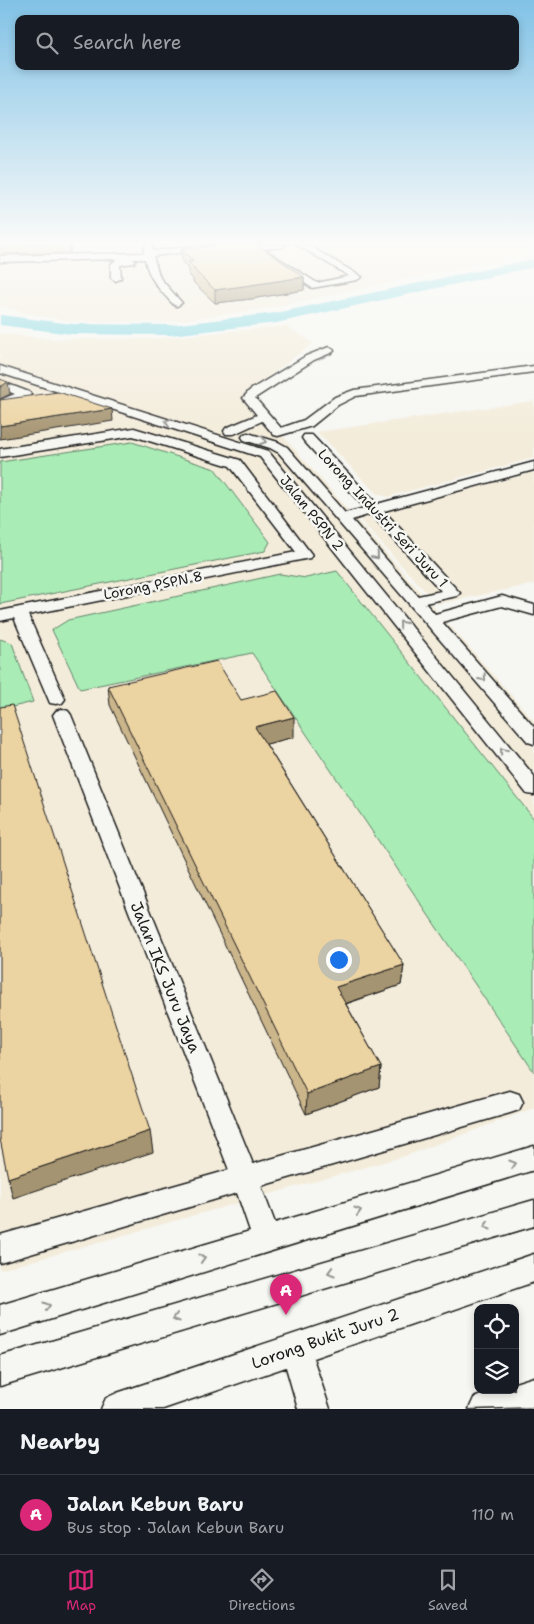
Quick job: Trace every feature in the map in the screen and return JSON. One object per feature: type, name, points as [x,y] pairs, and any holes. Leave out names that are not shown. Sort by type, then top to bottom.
[{"type":"street","points":[[329,350],[310,358],[254,392],[249,398],[278,432],[310,422],[331,403],[342,396],[354,393],[534,369]]},
{"type":"street","name":"Jalan PSPN 2","points":[[0,358],[274,445],[283,450],[534,738]]},
{"type":"street","name":"Jalan PSPN 2","points":[[0,368],[264,454],[534,789]]},
{"type":"street","points":[[0,384],[24,392],[24,395]]},
{"type":"street","points":[[0,404],[24,395],[38,393],[54,385]]},
{"type":"street","points":[[230,431],[264,416]]},
{"type":"street","name":"Lorong PSPN 8","points":[[0,453],[134,432],[235,463],[305,555],[0,616]]},
{"type":"street","name":"Lorong Industri Seri Juru 1","points":[[308,438],[452,593],[415,601]]},
{"type":"street","points":[[343,518],[534,466]]},
{"type":"street","points":[[432,620],[502,601],[534,610]]},
{"type":"street","name":"Jalan IKS Juru Jaya","points":[[19,612],[59,707],[245,1178],[267,1239]]},
{"type":"street","points":[[0,1249],[510,1102]]},
{"type":"street","points":[[0,1320],[534,1158]]},
{"type":"street","points":[[0,1370],[534,1213]]},
{"type":"street","name":"Lorong Bukit Juru 2","points":[[117,1409],[534,1268]]},
{"type":"street","points":[[295,1348],[314,1409]]},
{"type":"street","points":[[485,1409],[534,1392]]},
{"type":"shaded area","points":[[13,310],[257,310],[166,322],[71,321]]},
{"type":"shaded area","points":[[286,326],[313,343],[246,394],[534,721],[534,1108],[405,1156],[0,1270],[0,333],[50,339],[151,339]]},
{"type":"shaded area","points":[[534,401],[534,458],[387,497],[376,493],[317,432]]},
{"type":"shaded area","points":[[534,472],[534,584],[437,604],[359,519]]},
{"type":"green space","points":[[132,442],[215,469],[270,542],[265,551],[0,604],[0,462]]},
{"type":"green space","points":[[337,571],[534,819],[534,1072],[252,653],[80,689],[52,630],[68,620],[280,574],[306,578]]},
{"type":"green space","points":[[0,639],[12,643],[33,702],[0,710]]},
{"type":"building","points":[[0,379],[8,382],[0,387]]},
{"type":"building","points":[[58,392],[112,409],[0,426],[0,400]]},
{"type":"building","points":[[217,661],[241,700],[277,691],[294,717],[255,727],[404,965],[336,987],[381,1067],[307,1094],[108,686]]},
{"type":"building","points":[[12,705],[150,1131],[8,1178],[0,1139],[0,707]]},
{"type":"waterway","points":[[0,320],[72,329],[171,330],[276,318],[315,310]]},
{"type":"place","name":"Jalan Kebun Baru","points":[[286,1315]]}]
